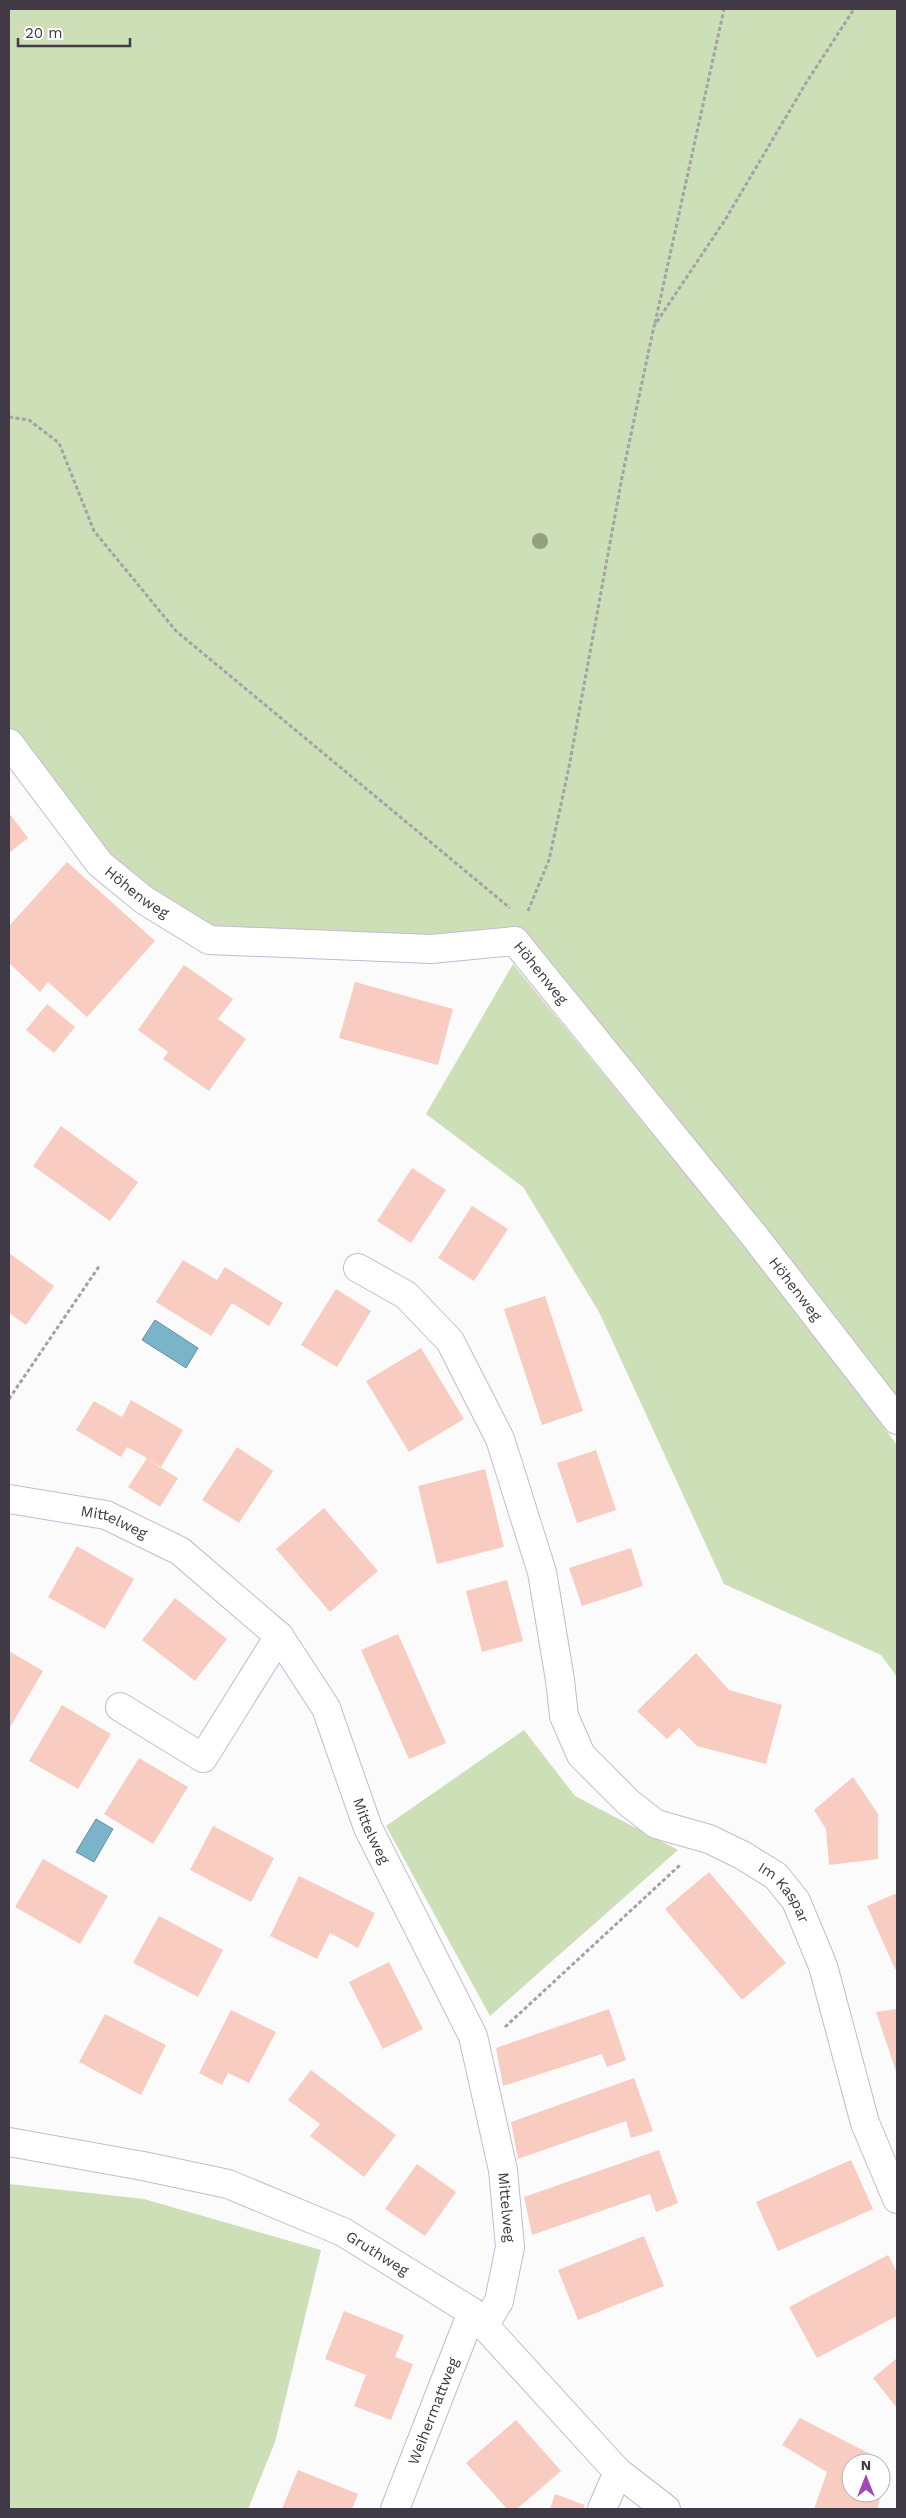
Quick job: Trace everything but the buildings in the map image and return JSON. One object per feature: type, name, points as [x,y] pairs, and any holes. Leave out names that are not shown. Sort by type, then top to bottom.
[{"type":"street","name":"Höhenweg","points":[[9,743],[100,864],[144,900],[209,940],[431,949],[520,930],[897,1420]]},
{"type":"street","name":"Im Kaspar","points":[[358,1268],[406,1294],[450,1341],[500,1439],[542,1572],[564,1716],[581,1755],[629,1803],[656,1824],[709,1839],[776,1876],[796,1901],[823,1966],[865,2123],[897,2199]]},
{"type":"street","name":"Mittelweg","points":[[9,1500],[106,1515],[180,1551],[279,1636],[326,1708],[368,1828],[473,2036],[503,2170],[510,2247],[499,2301],[478,2319]]},
{"type":"street","points":[[120,1707],[203,1758],[279,1636]]},
{"type":"street","name":"Gruthweg","points":[[9,2142],[143,2166],[228,2184],[343,2232],[478,2319],[618,2472],[666,2509]]},
{"type":"street","name":"Weihermattweg","points":[[395,2509],[478,2319]]},
{"type":"street","points":[[602,2509],[618,2472]]},
{"type":"path","points":[[9,417],[30,420],[59,443],[94,531],[176,631],[520,930],[549,860],[567,776],[623,472],[724,9]]},
{"type":"path","points":[[654,326],[725,220],[806,83],[854,9]]},
{"type":"path","points":[[9,1399],[100,1265]]},
{"type":"path","points":[[476,2053],[709,1839]]},
{"type":"green space","points":[[9,9],[897,9],[897,1400],[531,941],[209,940],[144,900],[9,743]]},
{"type":"green space","points":[[513,964],[779,1288],[897,1445],[897,1677],[881,1655],[724,1584],[599,1312],[523,1187],[426,1114]]},
{"type":"green space","points":[[524,1730],[575,1796],[678,1850],[490,2016],[386,1826]]},
{"type":"green space","points":[[9,2184],[144,2199],[321,2250],[275,2442],[248,2509],[9,2509]]},
{"type":"water","points":[[155,1320],[198,1348],[186,1368],[142,1340]]},
{"type":"water","points":[[96,1819],[113,1829],[94,1862],[76,1852]]}]
